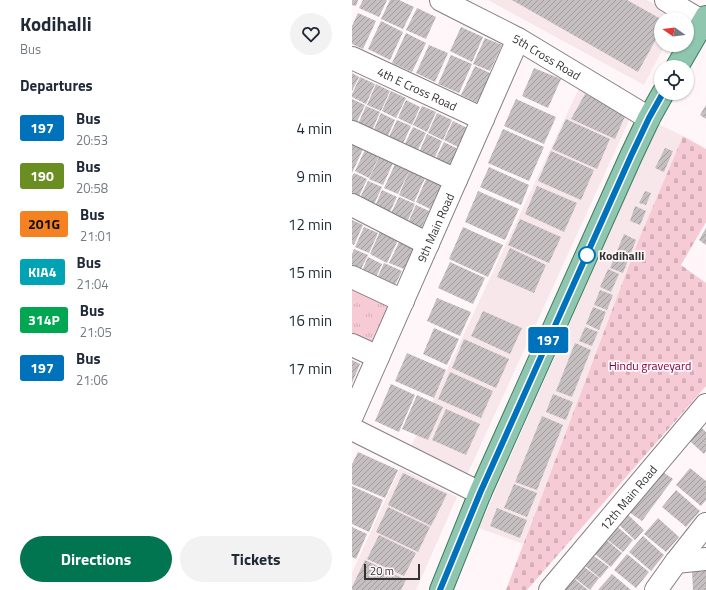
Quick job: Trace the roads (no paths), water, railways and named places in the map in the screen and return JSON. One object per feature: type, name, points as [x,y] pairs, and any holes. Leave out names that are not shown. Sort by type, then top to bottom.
[{"type":"main road","points":[[681,60],[705,19]]},
{"type":"main road","points":[[440,590],[480,493],[649,118],[659,100]]},
{"type":"street","name":"5th Cross Road","points":[[441,0],[518,39],[649,118]]},
{"type":"street","points":[[666,0],[705,19]]},
{"type":"street","name":"9th Main Road","points":[[352,416],[518,39]]},
{"type":"street","name":"4th E Cross Road","points":[[352,58],[483,119]]},
{"type":"street","points":[[352,132],[456,180]]},
{"type":"street","points":[[352,205],[428,244]]},
{"type":"street","points":[[352,277],[403,301]]},
{"type":"street","points":[[352,345],[378,357]]},
{"type":"street","name":"12th Main Road","points":[[550,590],[706,405]]},
{"type":"street","points":[[352,428],[480,493]]},
{"type":"street","points":[[656,590],[706,524]]},
{"type":"street","points":[[676,562],[706,559]]},
{"type":"place","name":"Kodihalli","points":[[587,255]]},
{"type":"park label","name":"Hindu graveyard","points":[[650,365]]}]
